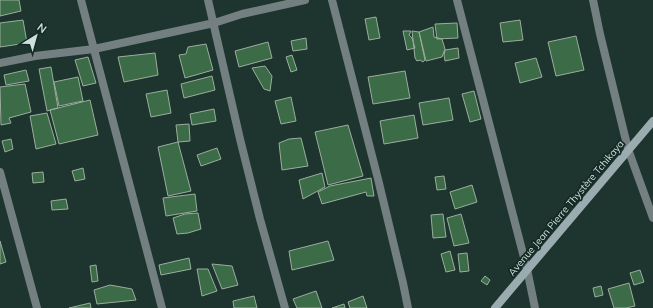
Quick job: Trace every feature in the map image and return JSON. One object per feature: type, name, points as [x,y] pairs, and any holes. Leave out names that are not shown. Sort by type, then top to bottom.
[{"type":"street","points":[[81,0],[162,308]]},
{"type":"street","points":[[208,0],[240,139],[260,219],[285,308]]},
{"type":"street","points":[[0,63],[35,56],[94,49],[214,23],[242,14],[305,0]]},
{"type":"street","points":[[332,0],[408,308]]},
{"type":"street","points":[[457,0],[527,269],[535,308]]},
{"type":"street","points":[[593,0],[628,149],[653,218]]},
{"type":"street","name":"Avenue Jean Pierre Thystère Tchikaya","points":[[495,308],[653,121]]},
{"type":"street","points":[[0,172],[37,308]]},
{"type":"building","points":[[0,0],[19,0],[21,11],[0,16]]},
{"type":"building","points":[[376,17],[380,38],[369,40],[365,19]]},
{"type":"building","points":[[23,20],[27,43],[0,47],[0,23]]},
{"type":"building","points":[[520,20],[523,40],[503,42],[500,23]]},
{"type":"building","points":[[457,23],[458,38],[437,39],[435,24]]},
{"type":"building","points":[[433,27],[434,37],[442,39],[445,49],[442,57],[426,61],[419,32]]},
{"type":"building","points":[[403,31],[411,31],[409,35],[412,38],[415,48],[407,50]]},
{"type":"building","points":[[412,31],[419,32],[425,60],[423,62],[420,60],[417,61],[415,58]]},
{"type":"building","points":[[576,36],[584,70],[556,76],[548,42]]},
{"type":"building","points":[[306,38],[307,49],[293,51],[291,41]]},
{"type":"building","points":[[268,42],[272,58],[239,67],[235,51]]},
{"type":"building","points":[[206,44],[213,70],[185,78],[179,55],[186,54],[188,47]]},
{"type":"building","points":[[458,48],[459,58],[445,61],[445,50]]},
{"type":"building","points":[[155,53],[158,75],[124,82],[118,57]]},
{"type":"building","points":[[292,55],[297,70],[291,72],[286,57]]},
{"type":"building","points":[[88,57],[96,83],[83,86],[75,60]]},
{"type":"building","points":[[536,58],[542,77],[520,83],[515,63]]},
{"type":"building","points":[[265,66],[272,76],[270,91],[264,89],[252,68]]},
{"type":"building","points":[[51,67],[58,108],[47,111],[39,69]]},
{"type":"building","points":[[26,70],[29,81],[6,85],[4,75]]},
{"type":"building","points":[[405,71],[410,98],[373,104],[368,77]]},
{"type":"building","points":[[212,76],[215,90],[184,98],[181,84]]},
{"type":"building","points":[[78,77],[83,101],[59,106],[54,82]]},
{"type":"building","points":[[25,84],[31,112],[9,118],[11,123],[1,125],[0,87]]},
{"type":"building","points":[[167,90],[171,113],[151,117],[146,94]]},
{"type":"building","points":[[474,91],[481,119],[470,122],[462,94]]},
{"type":"building","points":[[291,97],[296,121],[281,124],[275,101]]},
{"type":"building","points":[[449,98],[453,120],[423,125],[419,103]]},
{"type":"building","points":[[90,100],[98,135],[59,144],[50,110]]},
{"type":"building","points":[[214,109],[216,121],[192,125],[190,114]]},
{"type":"building","points":[[47,113],[56,144],[36,149],[30,116]]},
{"type":"building","points":[[414,115],[418,138],[384,144],[380,121]]},
{"type":"building","points":[[189,124],[190,141],[178,142],[176,125]]},
{"type":"building","points":[[348,125],[363,176],[328,185],[315,132]]},
{"type":"building","points":[[301,138],[308,166],[282,170],[279,143],[289,139]]},
{"type":"building","points":[[11,139],[13,149],[5,152],[2,141]]},
{"type":"building","points":[[178,142],[191,191],[168,196],[158,147]]},
{"type":"building","points":[[217,148],[221,159],[201,166],[197,155]]},
{"type":"building","points":[[83,168],[85,179],[75,181],[72,171]]},
{"type":"building","points":[[43,172],[44,182],[33,183],[32,173]]},
{"type":"building","points":[[322,173],[325,187],[303,199],[299,180]]},
{"type":"building","points":[[444,176],[446,189],[437,190],[435,177]]},
{"type":"building","points":[[371,178],[374,196],[367,196],[366,192],[322,204],[318,192],[330,186]]},
{"type":"building","points":[[472,185],[477,202],[455,209],[450,192]]},
{"type":"building","points":[[195,194],[197,211],[166,216],[163,198]]},
{"type":"building","points":[[66,199],[68,209],[52,210],[51,201]]},
{"type":"building","points":[[198,213],[201,229],[188,233],[177,234],[173,218],[185,214]]},
{"type":"building","points":[[443,214],[446,237],[433,238],[431,215]]},
{"type":"building","points":[[461,214],[469,243],[454,246],[447,218]]},
{"type":"building","points":[[0,241],[6,262],[0,264]]},
{"type":"building","points":[[328,241],[334,260],[292,270],[289,251]]},
{"type":"building","points":[[450,251],[455,270],[446,272],[441,254]]},
{"type":"building","points":[[467,253],[469,271],[460,272],[458,254]]},
{"type":"building","points":[[189,258],[191,269],[161,275],[159,265]]},
{"type":"building","points":[[212,264],[232,266],[238,285],[222,289]]},
{"type":"building","points":[[96,265],[98,281],[92,282],[90,266]]},
{"type":"building","points":[[197,269],[208,269],[217,291],[202,296]]},
{"type":"building","points":[[640,270],[644,282],[634,285],[630,273]]},
{"type":"building","points":[[485,276],[490,280],[487,285],[481,281]]},
{"type":"building","points":[[629,283],[635,306],[614,308],[608,289]]},
{"type":"building","points":[[110,285],[132,289],[136,300],[97,304],[94,290]]},
{"type":"building","points":[[601,286],[603,295],[595,297],[593,288]]},
{"type":"building","points":[[316,291],[322,308],[297,308],[293,299]]},
{"type":"building","points":[[254,296],[257,308],[234,308],[233,301]]},
{"type":"building","points":[[363,296],[367,308],[350,308],[348,302]]},
{"type":"building","points":[[90,303],[91,308],[69,308]]},
{"type":"building","points":[[344,304],[345,308],[332,308]]}]
